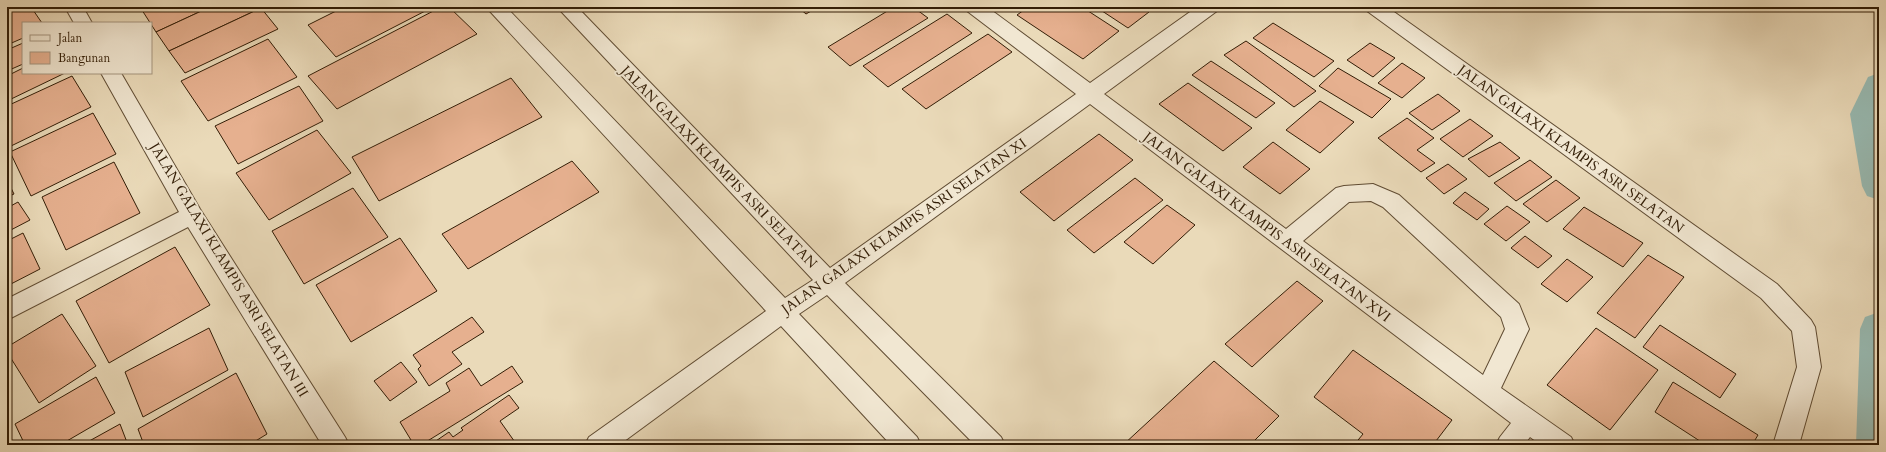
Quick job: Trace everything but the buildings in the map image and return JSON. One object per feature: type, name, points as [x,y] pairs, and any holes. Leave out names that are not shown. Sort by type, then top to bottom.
[{"type":"street","points":[[74,7],[82,22]]},
{"type":"street","points":[[495,7],[908,445]]},
{"type":"street","name":"JALAN GALAXI KLAMPIS ASRI SELATAN","points":[[566,7],[830,282],[992,445]]},
{"type":"street","name":"JALAN GALAXI KLAMPIS ASRI SELATAN XVI","points":[[974,7],[1527,422],[1562,445]]},
{"type":"street","name":"JALAN GALAXI KLAMPIS ASRI SELATAN XI","points":[[598,445],[783,312],[830,282],[1210,7]]},
{"type":"street","name":"JALAN GALAXI KLAMPIS ASRI SELATAN","points":[[1374,7],[1769,291],[1803,327],[1808,367],[1786,445]]},
{"type":"street","name":"JALAN GALAXI KLAMPIS ASRI SELATAN III","points":[[112,74],[192,215],[336,445]]},
{"type":"street","points":[[1286,242],[1344,194],[1373,192],[1391,201],[1511,311],[1517,329],[1487,392]]},
{"type":"street","points":[[7,310],[192,215]]},
{"type":"street","points":[[1509,445],[1527,422]]},
{"type":"waterway","points":[[1879,85],[1867,114],[1879,186]]},
{"type":"waterway","points":[[1877,445],[1879,329]]}]
